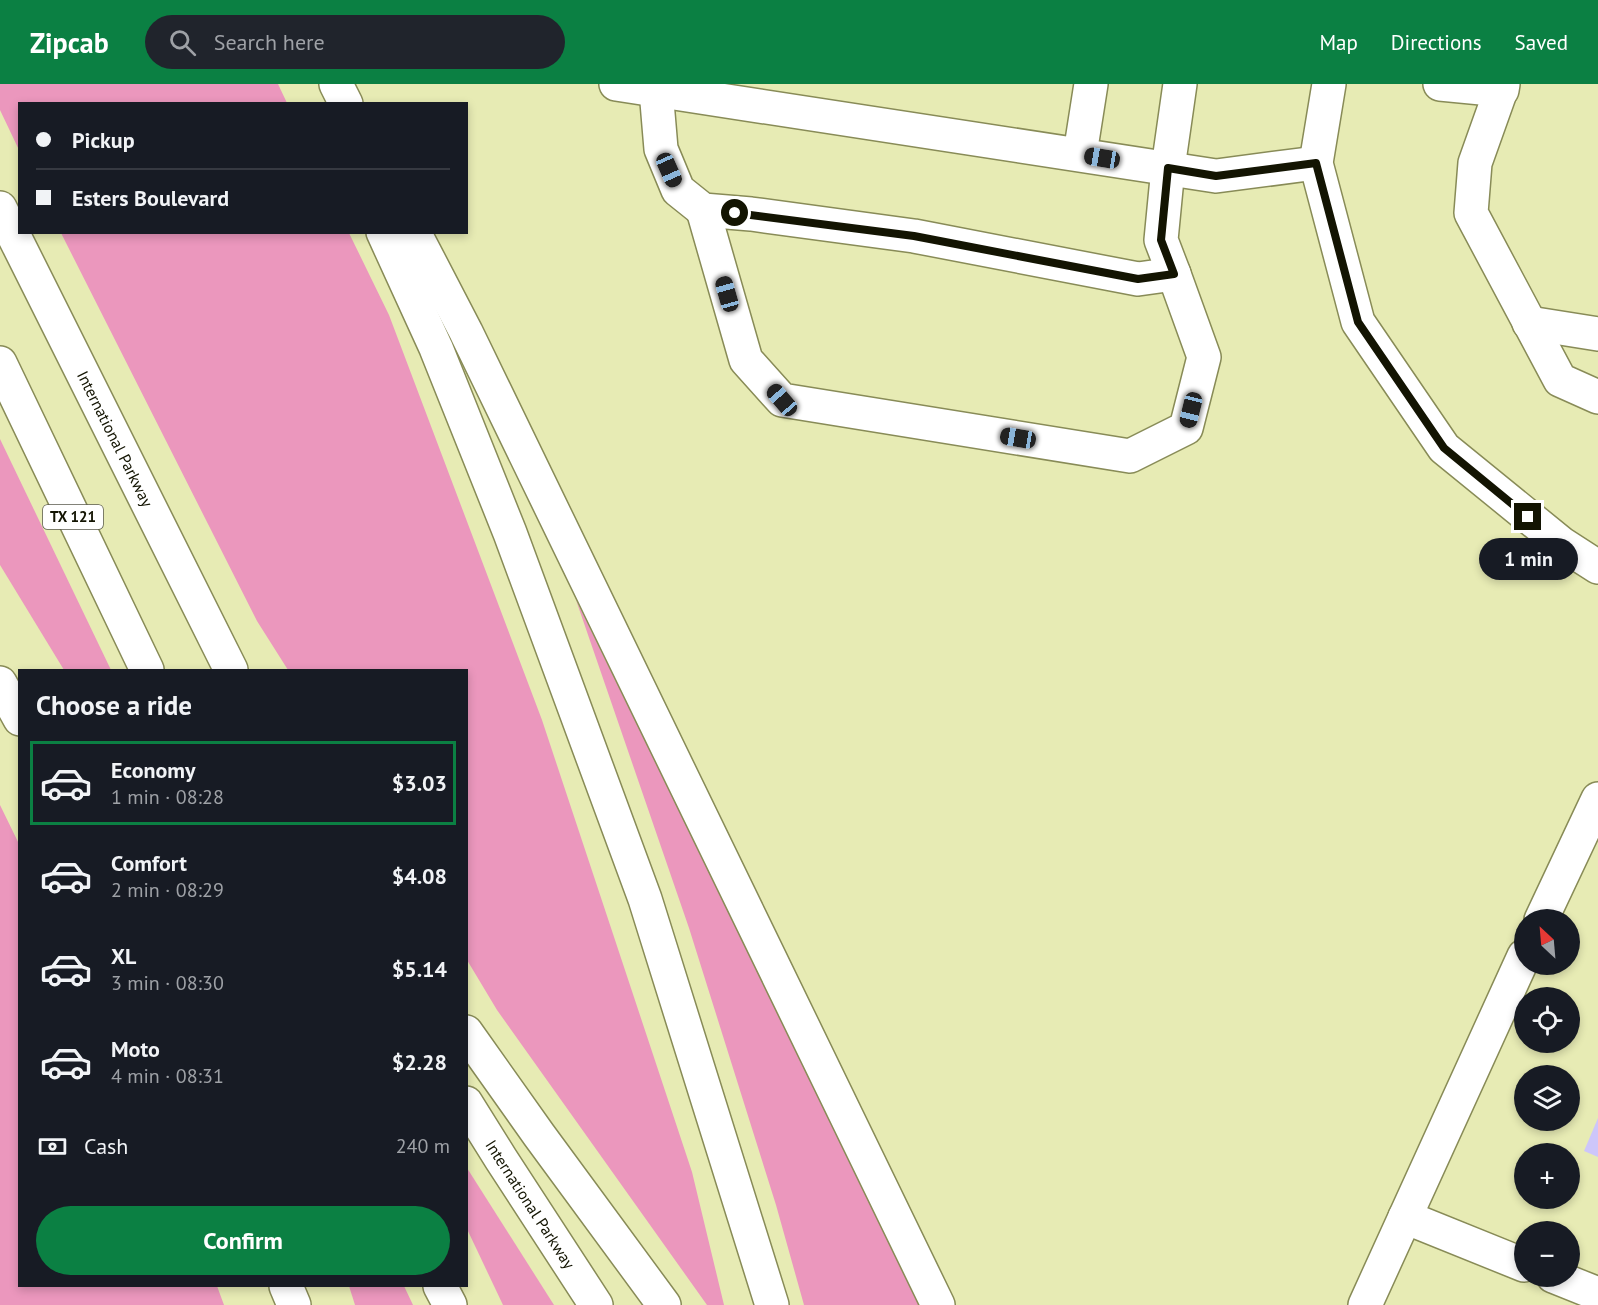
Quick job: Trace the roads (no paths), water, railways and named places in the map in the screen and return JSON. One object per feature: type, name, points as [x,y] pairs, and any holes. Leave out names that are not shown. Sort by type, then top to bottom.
[{"type":"main road","points":[[314,84],[322,102]]},
{"type":"main road","points":[[336,84],[345,102]]},
{"type":"main road","points":[[616,84],[1216,176],[1316,163]]},
{"type":"main road","points":[[1080,154],[1091,84]]},
{"type":"main road","points":[[703,210],[746,360],[782,400],[1130,456],[1186,428],[1204,357],[1161,240],[1180,84]]},
{"type":"main road","points":[[1329,84],[1316,163],[1358,322],[1444,448],[1562,544],[1598,567]]},
{"type":"main road","points":[[1440,84],[1502,87],[1475,163],[1471,213],[1560,380],[1598,397]]},
{"type":"main road","points":[[656,90],[661,149],[678,190],[703,210],[751,214],[914,236],[1138,279],[1174,274]]},
{"type":"main road","name":"International Parkway","points":[[0,208],[230,669]]},
{"type":"main road","points":[[384,234],[436,348],[510,533],[645,899],[770,1299]]},
{"type":"main road","points":[[415,234],[466,332],[938,1305]]},
{"type":"main road","points":[[1529,323],[1598,334]]},
{"type":"main road","name":"TX 121","points":[[0,363],[147,669]]},
{"type":"main road","points":[[0,682],[18,715]]},
{"type":"main road","points":[[1546,909],[1598,799]]},
{"type":"main road","points":[[1365,1305],[1515,975]]},
{"type":"main road","points":[[468,1035],[538,1135],[664,1305]]},
{"type":"main road","name":"International Parkway","points":[[468,1106],[596,1305]]},
{"type":"main road","points":[[1405,1217],[1514,1261]]},
{"type":"main road","points":[[286,1287],[294,1305]]},
{"type":"main road","points":[[441,1287],[450,1305]]},
{"type":"main road","points":[[1580,1287],[1598,1294]]}]
